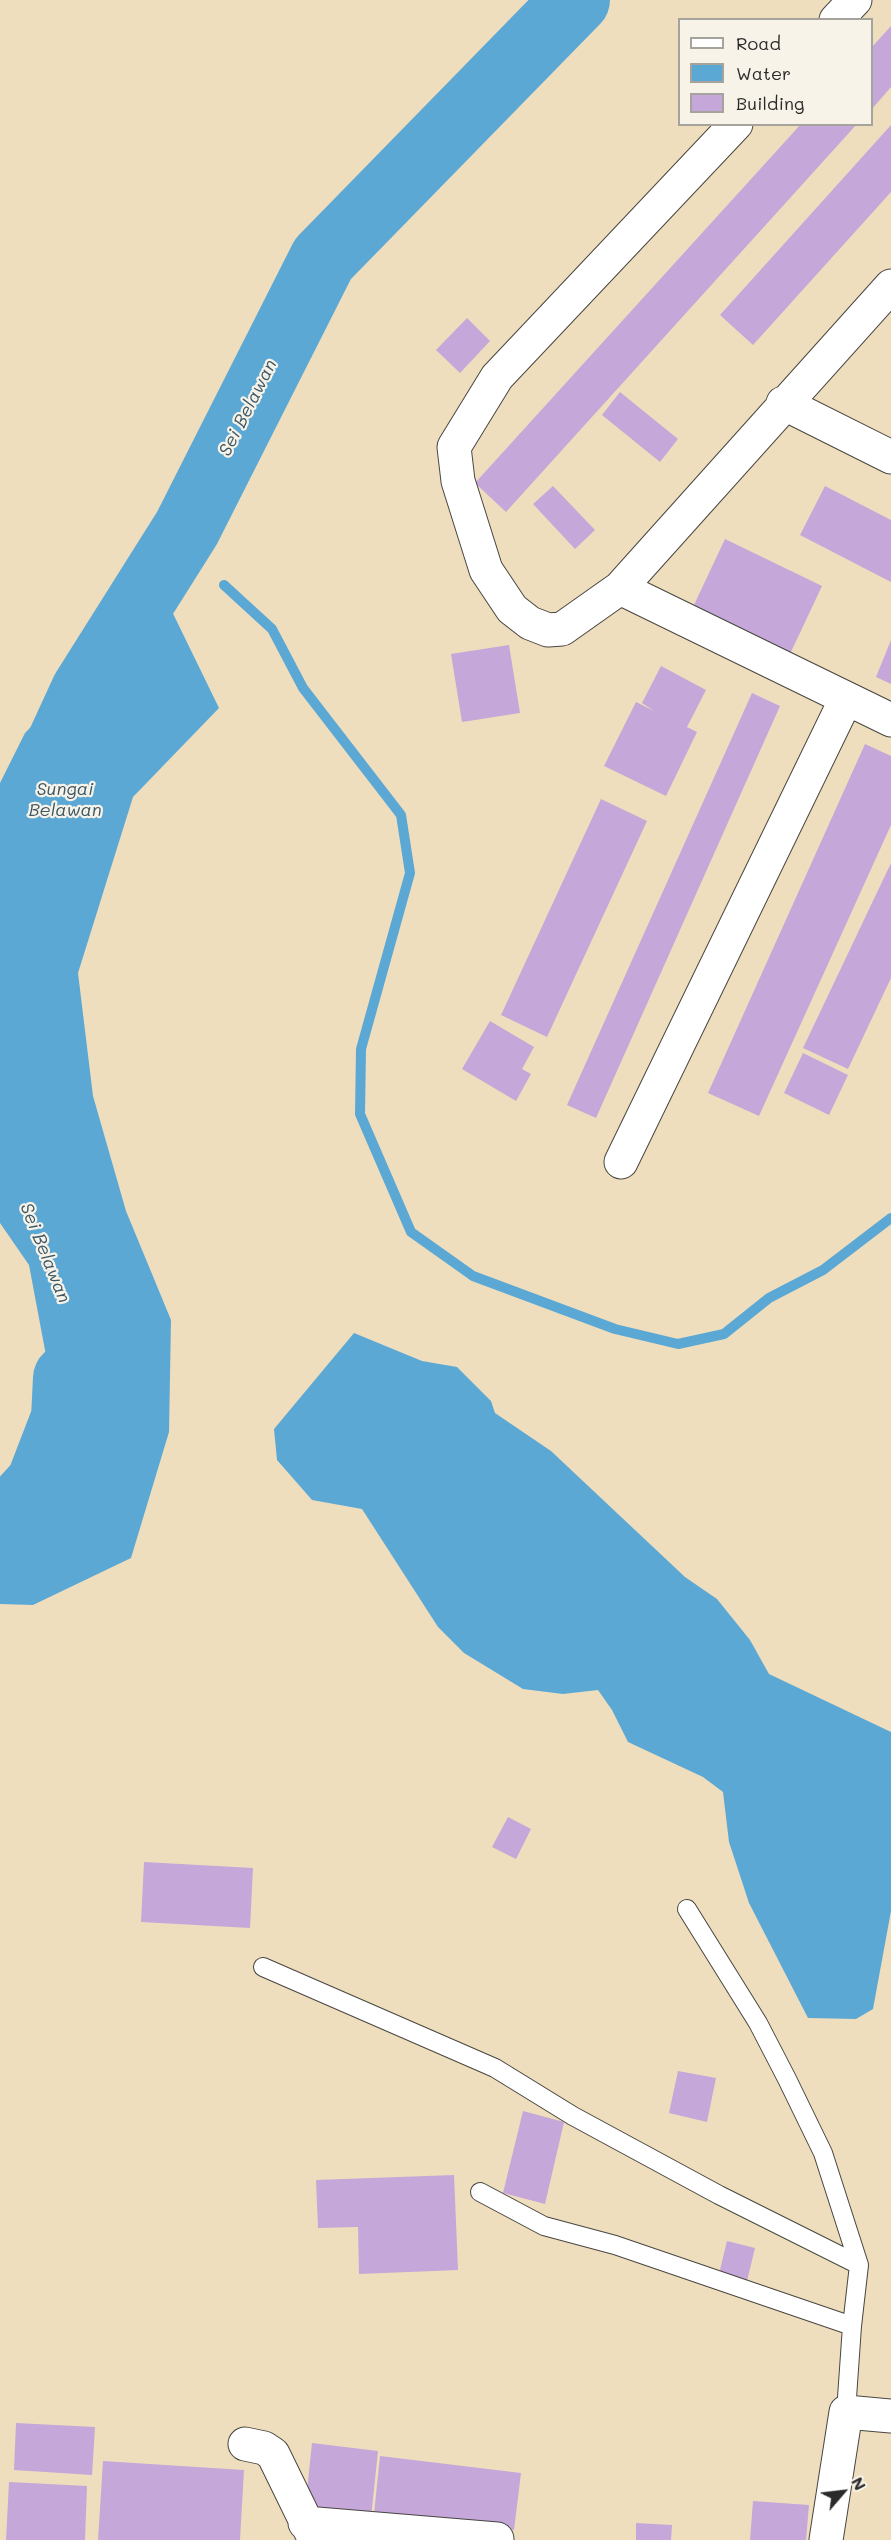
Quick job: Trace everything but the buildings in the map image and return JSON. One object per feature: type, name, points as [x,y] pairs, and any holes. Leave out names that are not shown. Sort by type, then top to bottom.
[{"type":"street","points":[[838,18],[855,0]]},
{"type":"street","points":[[734,126],[497,377],[454,447],[458,481],[486,570],[512,609],[530,623],[548,630],[562,628],[620,588],[783,403],[891,286]]},
{"type":"street","points":[[783,403],[891,457]]},
{"type":"street","points":[[620,588],[891,720]]},
{"type":"street","points":[[621,1162],[846,699]]},
{"type":"street","points":[[826,2540],[846,2412],[891,2416]]},
{"type":"street","points":[[245,2444],[264,2448],[273,2454],[310,2531],[497,2539]]},
{"type":"lane","points":[[687,1909],[758,2023],[823,2153],[859,2265],[846,2412]]},
{"type":"lane","points":[[263,1967],[495,2068],[573,2116],[688,2178],[859,2265]]},
{"type":"lane","points":[[480,2192],[544,2226],[615,2245],[852,2326]]},
{"type":"water","name":"Sungai Belawan","points":[[163,593],[219,708],[133,797],[78,973],[93,1096],[126,1211],[171,1320],[169,1432],[131,1558],[33,1605],[0,1604],[0,1485],[46,1474],[54,1398],[29,1265],[0,1223],[0,783],[25,733]]},
{"type":"water","points":[[354,1333],[422,1361],[457,1367],[491,1401],[495,1413],[551,1451],[685,1577],[717,1599],[750,1640],[769,1674],[891,1732],[891,1911],[873,2009],[856,2019],[808,2018],[749,1903],[729,1842],[723,1792],[703,1777],[628,1742],[612,1710],[598,1690],[563,1694],[523,1689],[464,1653],[438,1627],[362,1509],[312,1500],[277,1460],[274,1429]]},
{"type":"waterway","name":"Sei Belawan","points":[[0,875],[85,690],[187,528],[323,259],[576,0]]},
{"type":"waterway","points":[[224,585],[272,629],[303,688],[401,815],[410,873],[361,1049],[360,1114],[411,1232],[473,1276],[615,1329],[678,1344],[724,1334],[769,1298],[823,1270],[891,1218]]},
{"type":"waterway","name":"Sei Belawan","points":[[0,1527],[40,1483],[65,1418],[67,1378]]}]
